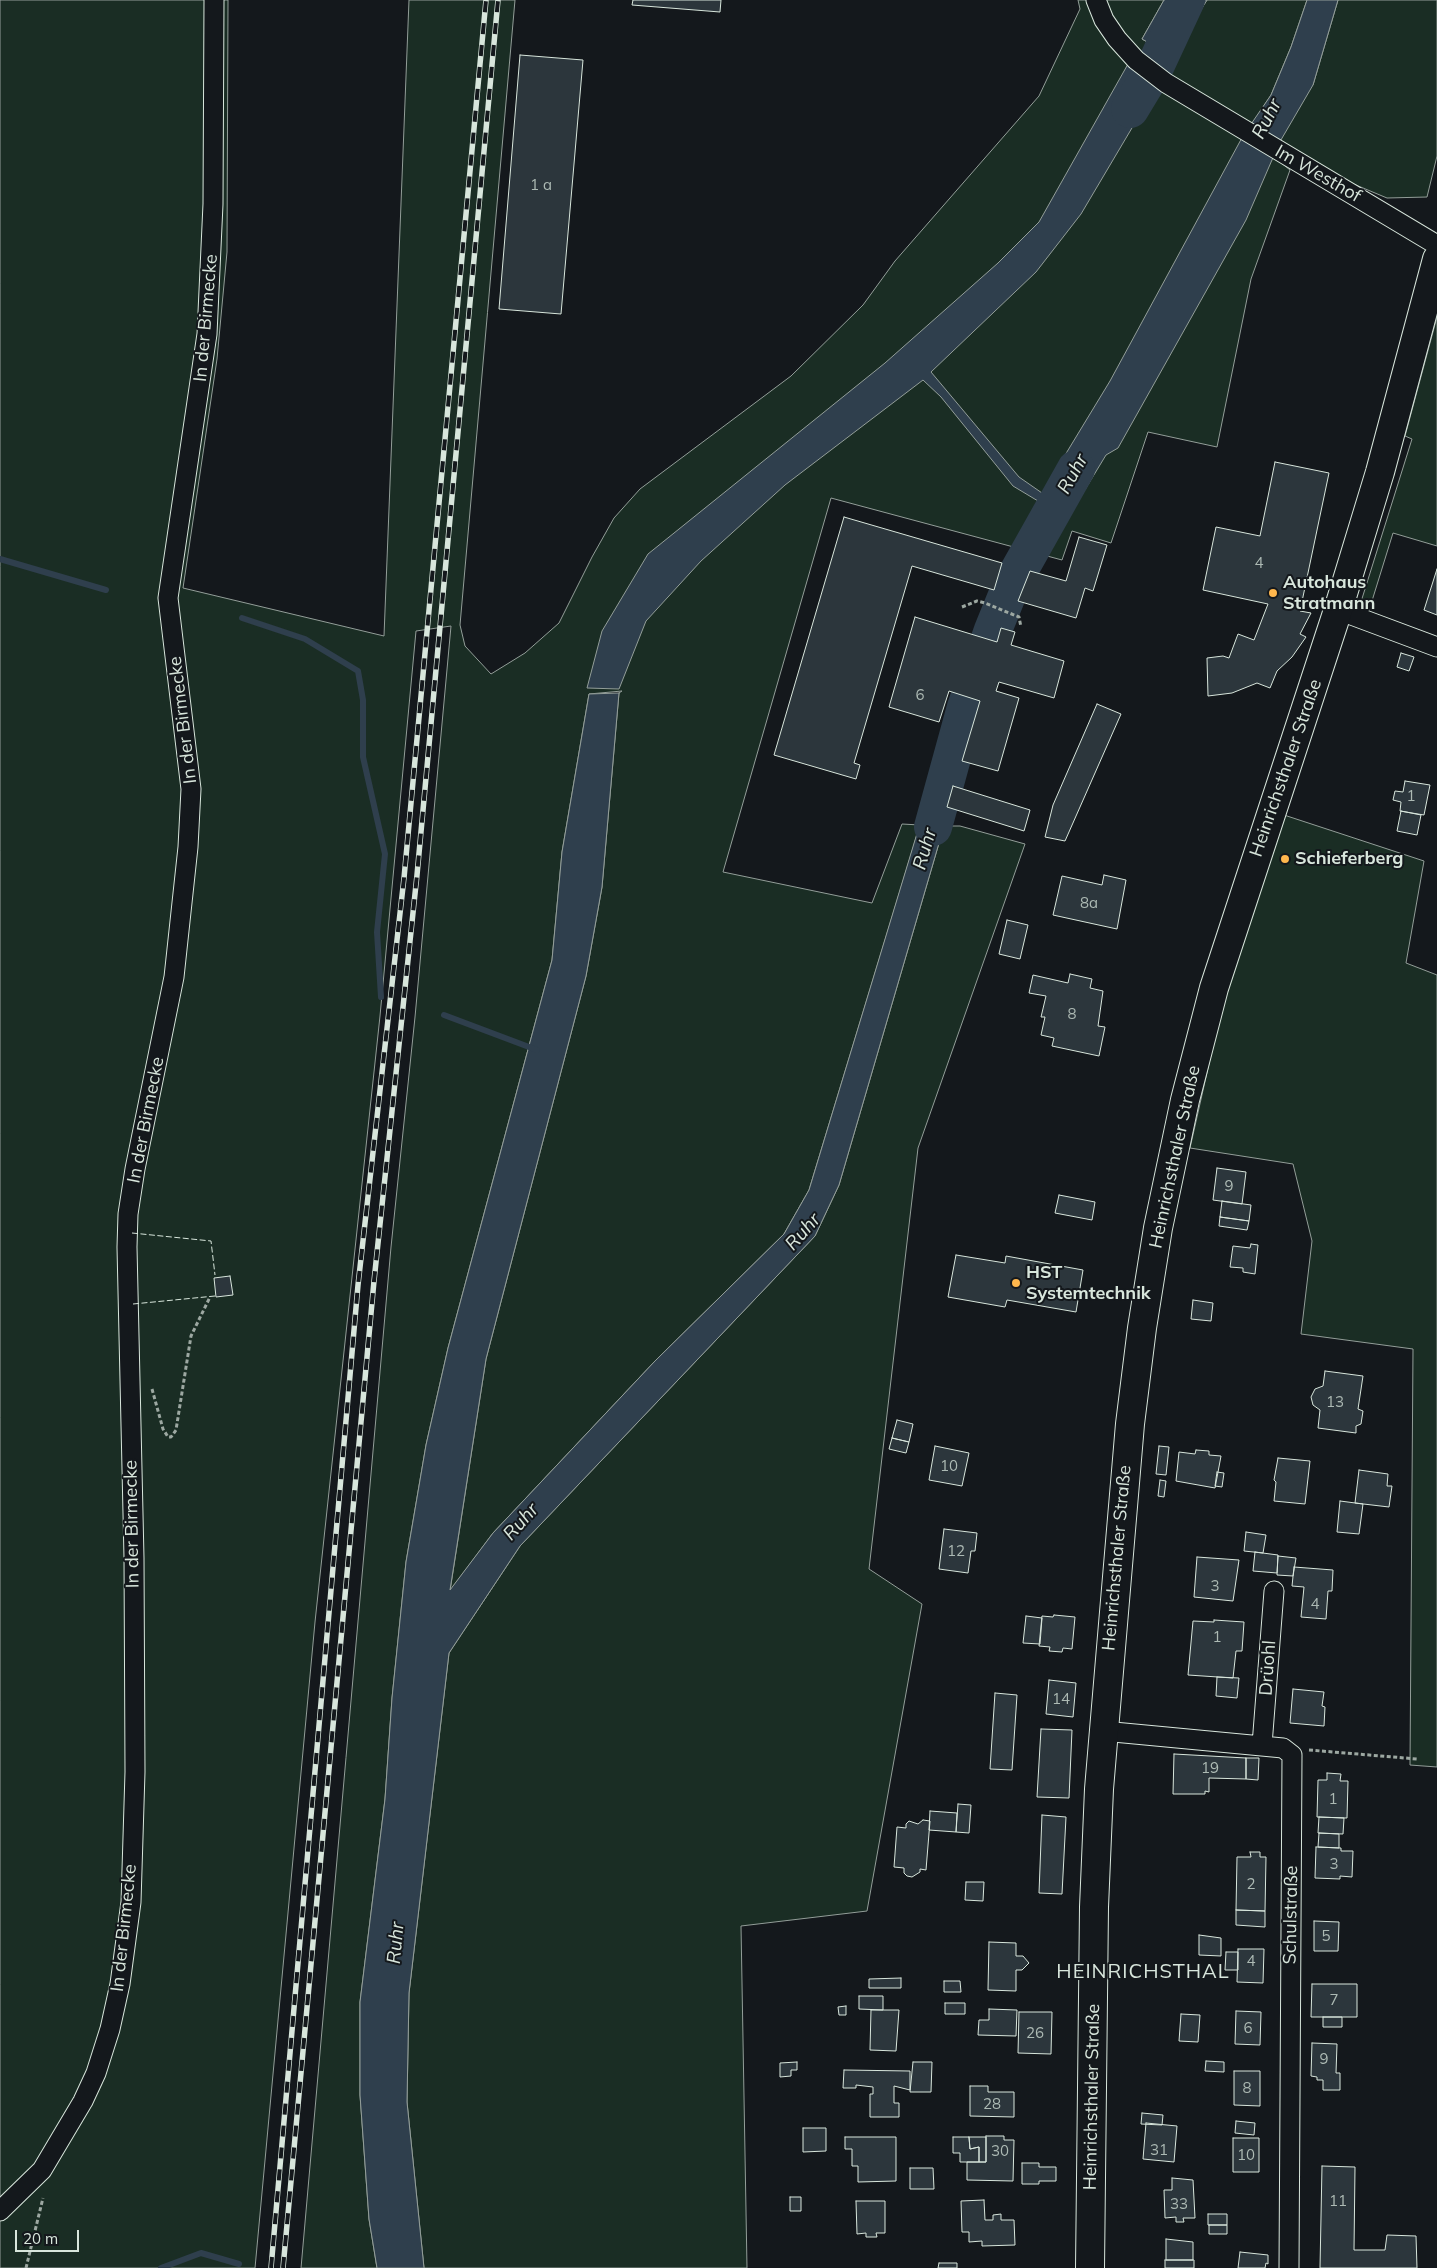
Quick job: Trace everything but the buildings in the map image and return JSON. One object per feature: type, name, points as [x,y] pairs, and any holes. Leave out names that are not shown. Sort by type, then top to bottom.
[{"type":"main road","name":"Heinrichsthaler Straße","points":[[1090,2268],[1094,1907],[1103,1731],[1130,1424],[1142,1328],[1158,1228],[1202,1037],[1231,934],[1338,610],[1380,472],[1437,259]]},
{"type":"street","name":"In der Birmecke","points":[[0,2211],[42,2170],[84,2101],[104,2050],[120,1984],[131,1902],[135,1772],[134,1558],[127,1247],[128,1214],[174,978],[188,847],[191,789],[168,598],[207,334],[213,213],[214,0]]},
{"type":"street","name":"Im Westhof","points":[[1096,0],[1104,20],[1129,54],[1155,76],[1178,92],[1437,245]]},
{"type":"street","points":[[1338,610],[1437,647]]},
{"type":"street","name":"Drüohl","points":[[1262,1745],[1274,1591]]},
{"type":"street","points":[[1103,1731],[1284,1748]]},
{"type":"street","name":"Schulstraße","points":[[1284,1748],[1292,1755],[1294,1764],[1289,2066],[1289,2268]]},
{"type":"path","points":[[962,607],[976,601],[985,603],[1019,617],[1020,627]]},
{"type":"path","points":[[151,1387],[163,1428],[168,1437],[172,1437],[176,1430],[190,1336],[210,1297]]},
{"type":"path","points":[[1284,1748],[1417,1759]]},
{"type":"path","points":[[26,2268],[44,2195],[42,2170]]},
{"type":"green space","points":[[0,0],[228,0],[227,252],[217,359],[183,588],[384,636],[409,0],[515,0],[460,625],[465,646],[491,674],[525,653],[559,623],[614,518],[640,489],[791,376],[863,305],[895,261],[1039,96],[1080,9],[1078,0],[1164,0],[1142,39],[1171,56],[1207,0],[1307,0],[1291,47],[1271,95],[1250,127],[1313,85],[1338,0],[1437,0],[1437,156],[1427,197],[1387,198],[1308,165],[1235,126],[1290,170],[1251,279],[1217,447],[1148,432],[1111,543],[1072,531],[1062,560],[831,498],[723,872],[872,903],[902,824],[920,825],[809,1190],[784,1234],[655,1361],[493,1533],[450,1591],[486,1359],[586,976],[602,887],[619,693],[622,691],[589,694],[562,852],[552,960],[448,1348],[426,1445],[406,1562],[392,1698],[385,1799],[360,2002],[360,2095],[369,2219],[377,2268],[301,2268],[391,1247],[415,1017],[451,626],[416,631],[380,1016],[315,1622],[255,2268],[0,2268]]},
{"type":"green space","points":[[1437,317],[1437,546],[1393,533],[1367,617],[1360,605],[1412,439],[1405,436]]},
{"type":"green space","points":[[1284,815],[1424,861],[1406,963],[1437,975],[1437,1767],[1410,1765],[1413,1349],[1301,1334],[1312,1241],[1293,1164],[1190,1148],[1229,975]]},
{"type":"green space","points":[[944,826],[960,826],[1025,844],[918,1148],[869,1569],[922,1604],[867,1911],[741,1926],[747,2268],[424,2268],[407,2102],[409,1993],[449,1653],[520,1546],[815,1236],[839,1185]]},
{"type":"water","points":[[1164,0],[1207,0],[1172,56],[1142,39]]},
{"type":"water","points":[[1307,0],[1338,0],[1313,85],[1278,145],[1249,127],[1271,95],[1291,47]]},
{"type":"water","points":[[1128,64],[1158,84],[1081,214],[1036,272],[931,372],[1019,477],[1042,493],[1110,381],[1244,134],[1275,153],[1246,220],[1118,448],[1106,455],[1066,521],[1036,505],[1038,501],[1013,486],[941,397],[923,380],[785,485],[701,561],[646,621],[619,689],[587,688],[602,631],[648,554],[885,363],[998,263],[1039,222]]},
{"type":"water","points":[[619,693],[602,887],[586,976],[486,1359],[450,1590],[493,1533],[655,1361],[784,1234],[809,1190],[935,774],[953,778],[945,811],[944,826],[839,1185],[815,1236],[520,1546],[449,1653],[409,1993],[407,2102],[424,2268],[377,2268],[369,2219],[360,2095],[360,2002],[385,1799],[392,1698],[406,1562],[426,1445],[448,1348],[552,960],[562,852],[589,694]]},
{"type":"waterway","name":"Ruhr","points":[[1130,109],[1153,71],[1186,0]]},
{"type":"waterway","name":"Ruhr","points":[[933,827],[966,707],[993,630],[1012,583],[1076,469]]},
{"type":"waterway","points":[[0,559],[106,590]]},
{"type":"waterway","points":[[242,618],[305,639],[358,671],[363,700],[363,757],[385,854],[377,932],[381,997]]},
{"type":"waterway","points":[[444,1015],[537,1050]]},
{"type":"waterway","points":[[161,2268],[201,2253],[239,2264]]},
{"type":"railway","points":[[271,2268],[358,1285],[404,878],[486,0]]},
{"type":"railway","points":[[283,2268],[374,1281],[417,875],[498,0]]},
{"type":"fence","points":[[132,1233],[211,1241],[215,1275]]},
{"type":"fence","points":[[133,1304],[215,1296]]},
{"type":"place","name":"Autohaus Stratmann","points":[[1273,593]]},
{"type":"place","name":"Schieferberg","points":[[1285,859]]},
{"type":"place","name":"HST Systemtechnik","points":[[1016,1283]]},
{"type":"district","name":"HEINRICHSTHAL","points":[[1143,1972]]}]
